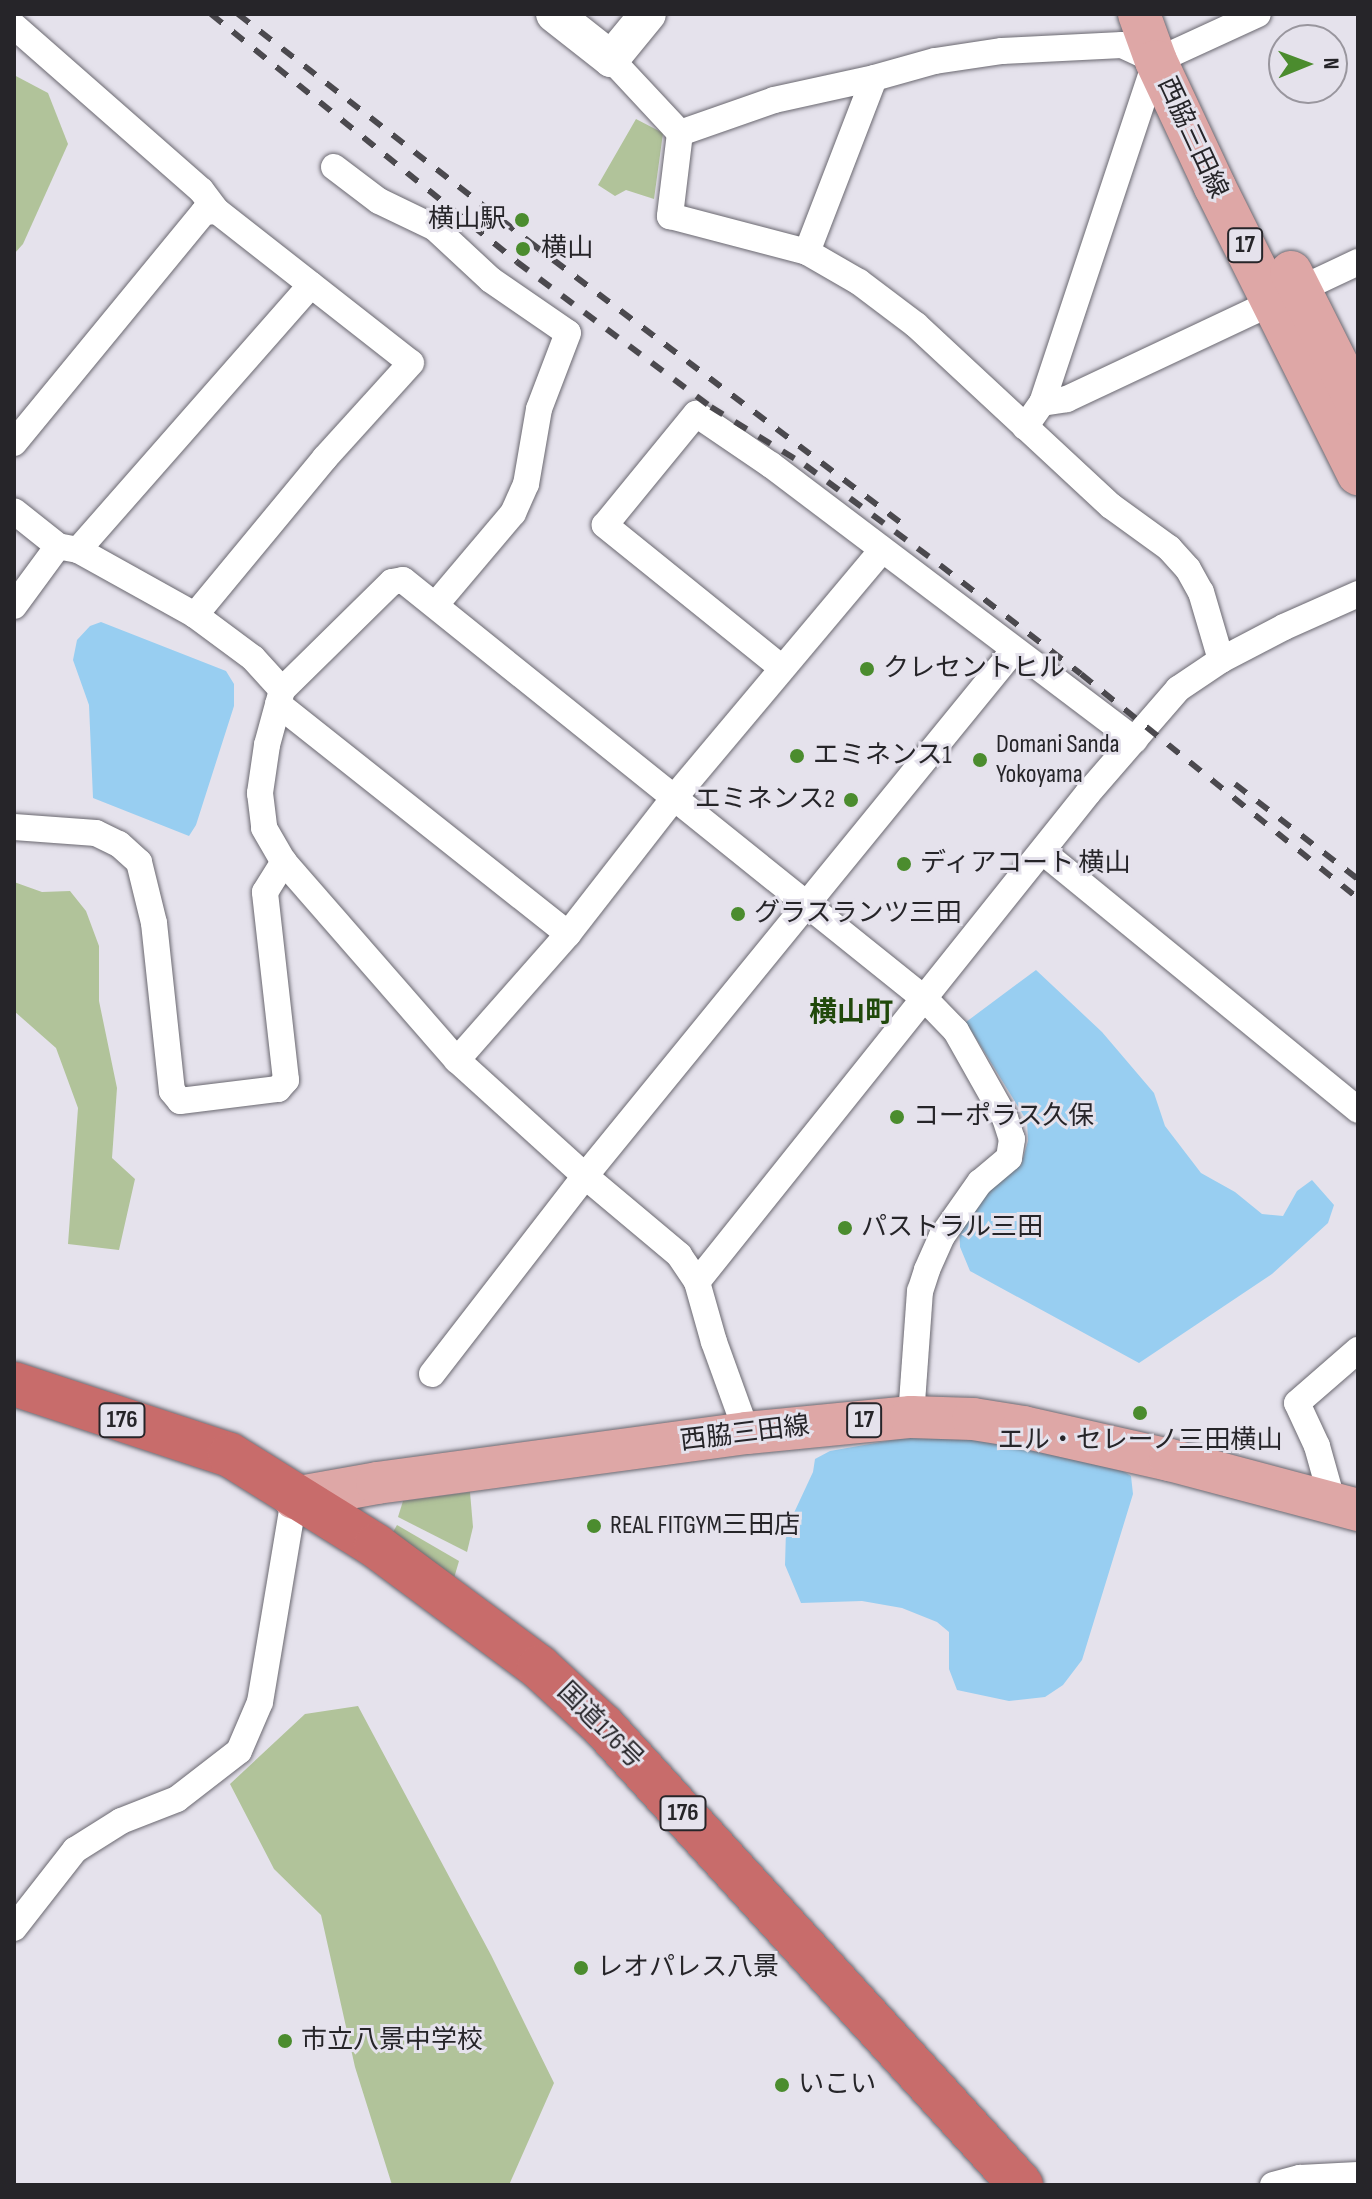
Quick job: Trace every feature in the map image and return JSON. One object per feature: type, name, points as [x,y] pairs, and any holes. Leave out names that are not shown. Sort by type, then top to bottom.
[{"type":"highway","name":"国道176号","points":[[14,1384],[230,1455],[294,1498],[376,1546],[539,1667],[603,1726],[1021,2185]]},
{"type":"highway","name":"国道176号","points":[[14,1411],[220,1484],[294,1498]]},
{"type":"main road","name":"西脇三田線","points":[[1139,14],[1169,41],[1211,115],[1358,474]]},
{"type":"main road","name":"西脇三田線","points":[[1287,296],[1358,405]]},
{"type":"main road","name":"西脇三田線","points":[[294,1498],[370,1484],[747,1433],[911,1417],[973,1419],[1023,1427],[1170,1460],[1346,1506]]},
{"type":"main road","name":"西脇三田線","points":[[230,1455],[370,1484]]},
{"type":"main road","points":[[370,1484],[363,1514],[367,1523],[444,1597]]},
{"type":"street","points":[[554,14],[611,59],[680,133],[670,216],[807,252],[859,282],[916,325],[1111,506],[1169,548],[1188,569],[1201,592],[1221,660]]},
{"type":"street","points":[[611,59],[648,14]]},
{"type":"street","points":[[680,133],[774,100],[935,61],[1002,51],[1169,41],[1258,14]]},
{"type":"street","points":[[14,26],[201,190],[217,211],[411,363],[325,458],[195,615]]},
{"type":"street","points":[[1025,427],[1042,403],[1169,41]]},
{"type":"street","points":[[807,252],[874,78]]},
{"type":"street","points":[[334,167],[379,201],[435,228],[491,280],[568,333],[539,409],[526,484],[513,513],[436,604]]},
{"type":"street","points":[[14,443],[185,232],[204,212],[217,211]]},
{"type":"street","points":[[1042,403],[1067,399],[1358,262]]},
{"type":"street","points":[[14,606],[311,285]]},
{"type":"street","points":[[782,668],[605,525],[696,414],[771,465],[1135,740]]},
{"type":"street","points":[[14,511],[68,548],[195,615],[253,658],[280,697],[568,934]]},
{"type":"street","points":[[457,1060],[568,934],[674,798],[882,550]]},
{"type":"street","points":[[747,1433],[697,1282],[679,1255],[585,1176],[457,1060],[284,862],[264,828],[260,793],[267,745],[280,697],[392,582],[403,580],[436,604],[440,613],[926,1000],[956,1031],[1005,1118],[1012,1139],[1009,1158],[980,1182],[942,1236],[927,1270],[920,1291],[911,1417]]},
{"type":"street","points":[[697,1282],[1178,689],[1221,660],[1358,594]]},
{"type":"street","points":[[432,1374],[585,1176],[1014,650]]},
{"type":"street","points":[[14,827],[96,833],[119,844],[139,862],[154,923],[172,1091],[180,1101],[278,1089],[286,1080],[265,892],[284,862]]},
{"type":"street","points":[[1043,852],[1358,1110]]},
{"type":"street","points":[[1346,1506],[1297,1403],[1358,1350]]},
{"type":"street","points":[[14,1928],[75,1850],[121,1821],[177,1799],[239,1751],[260,1702],[294,1498]]},
{"type":"street","points":[[1273,2185],[1300,2178],[1358,2175]]},
{"type":"green space","points":[[14,75],[48,93],[68,144],[23,244],[14,254]]},
{"type":"green space","points":[[636,119],[663,133],[654,199],[626,190],[615,196],[598,185]]},
{"type":"green space","points":[[14,882],[42,892],[70,891],[86,911],[99,946],[99,1001],[117,1088],[112,1158],[135,1179],[119,1250],[68,1244],[78,1108],[56,1048],[14,1011]]},
{"type":"green space","points":[[470,1492],[473,1527],[467,1552],[398,1517],[403,1501]]},
{"type":"green space","points":[[397,1525],[459,1561],[452,1585],[393,1532]]},
{"type":"green space","points":[[358,1706],[491,1955],[554,2083],[509,2185],[392,2185],[355,2067],[321,1915],[274,1869],[230,1784],[305,1714]]},
{"type":"water","points":[[101,622],[226,671],[234,684],[234,706],[196,825],[189,836],[93,798],[89,705],[73,660],[77,640],[90,626]]},
{"type":"water","points":[[1036,970],[1102,1032],[1154,1093],[1165,1126],[1201,1173],[1235,1192],[1262,1214],[1283,1216],[1297,1191],[1312,1180],[1334,1205],[1328,1223],[1272,1274],[1139,1363],[970,1271],[960,1247],[959,1223],[982,1192],[1021,1165],[1028,1141],[1027,1121],[966,1022]]},
{"type":"water","points":[[927,1434],[1005,1438],[1118,1468],[1131,1476],[1133,1494],[1082,1660],[1063,1685],[1045,1697],[1009,1701],[957,1690],[949,1669],[949,1632],[937,1622],[902,1608],[862,1601],[801,1603],[785,1565],[786,1530],[813,1472],[815,1459],[830,1451]]},
{"type":"railway","points":[[211,14],[517,262],[711,407],[805,465],[940,565],[1081,674],[1358,898]]},
{"type":"railway","points":[[238,14],[531,243],[904,525]]},
{"type":"railway","points":[[1235,784],[1358,879]]},
{"type":"place","name":"横山駅","points":[[522,220]]},
{"type":"place","name":"横山","points":[[523,249]]},
{"type":"place","name":"クレセントヒル","points":[[867,669]]},
{"type":"place","name":"エミネンス1","points":[[797,756]]},
{"type":"place","name":"Domani Sanda Yokoyama","points":[[980,760]]},
{"type":"place","name":"エミネンス2","points":[[851,800]]},
{"type":"place","name":"ディアコート 横山","points":[[904,864]]},
{"type":"place","name":"グラスランツ三田","points":[[738,914]]},
{"type":"place","name":"コーポラス久保","points":[[897,1117]]},
{"type":"place","name":"パストラル三田","points":[[845,1228]]},
{"type":"place","name":"エル・セレーノ三田横山","points":[[1140,1413]]},
{"type":"place","name":"REAL FITGYM三田店","points":[[594,1526]]},
{"type":"place","name":"レオパレス八景","points":[[581,1968]]},
{"type":"place","name":"市立八景中学校","points":[[285,2041]]},
{"type":"place","name":"いこい","points":[[782,2085]]},
{"type":"district","name":"横山町","points":[[851,1013]]}]
